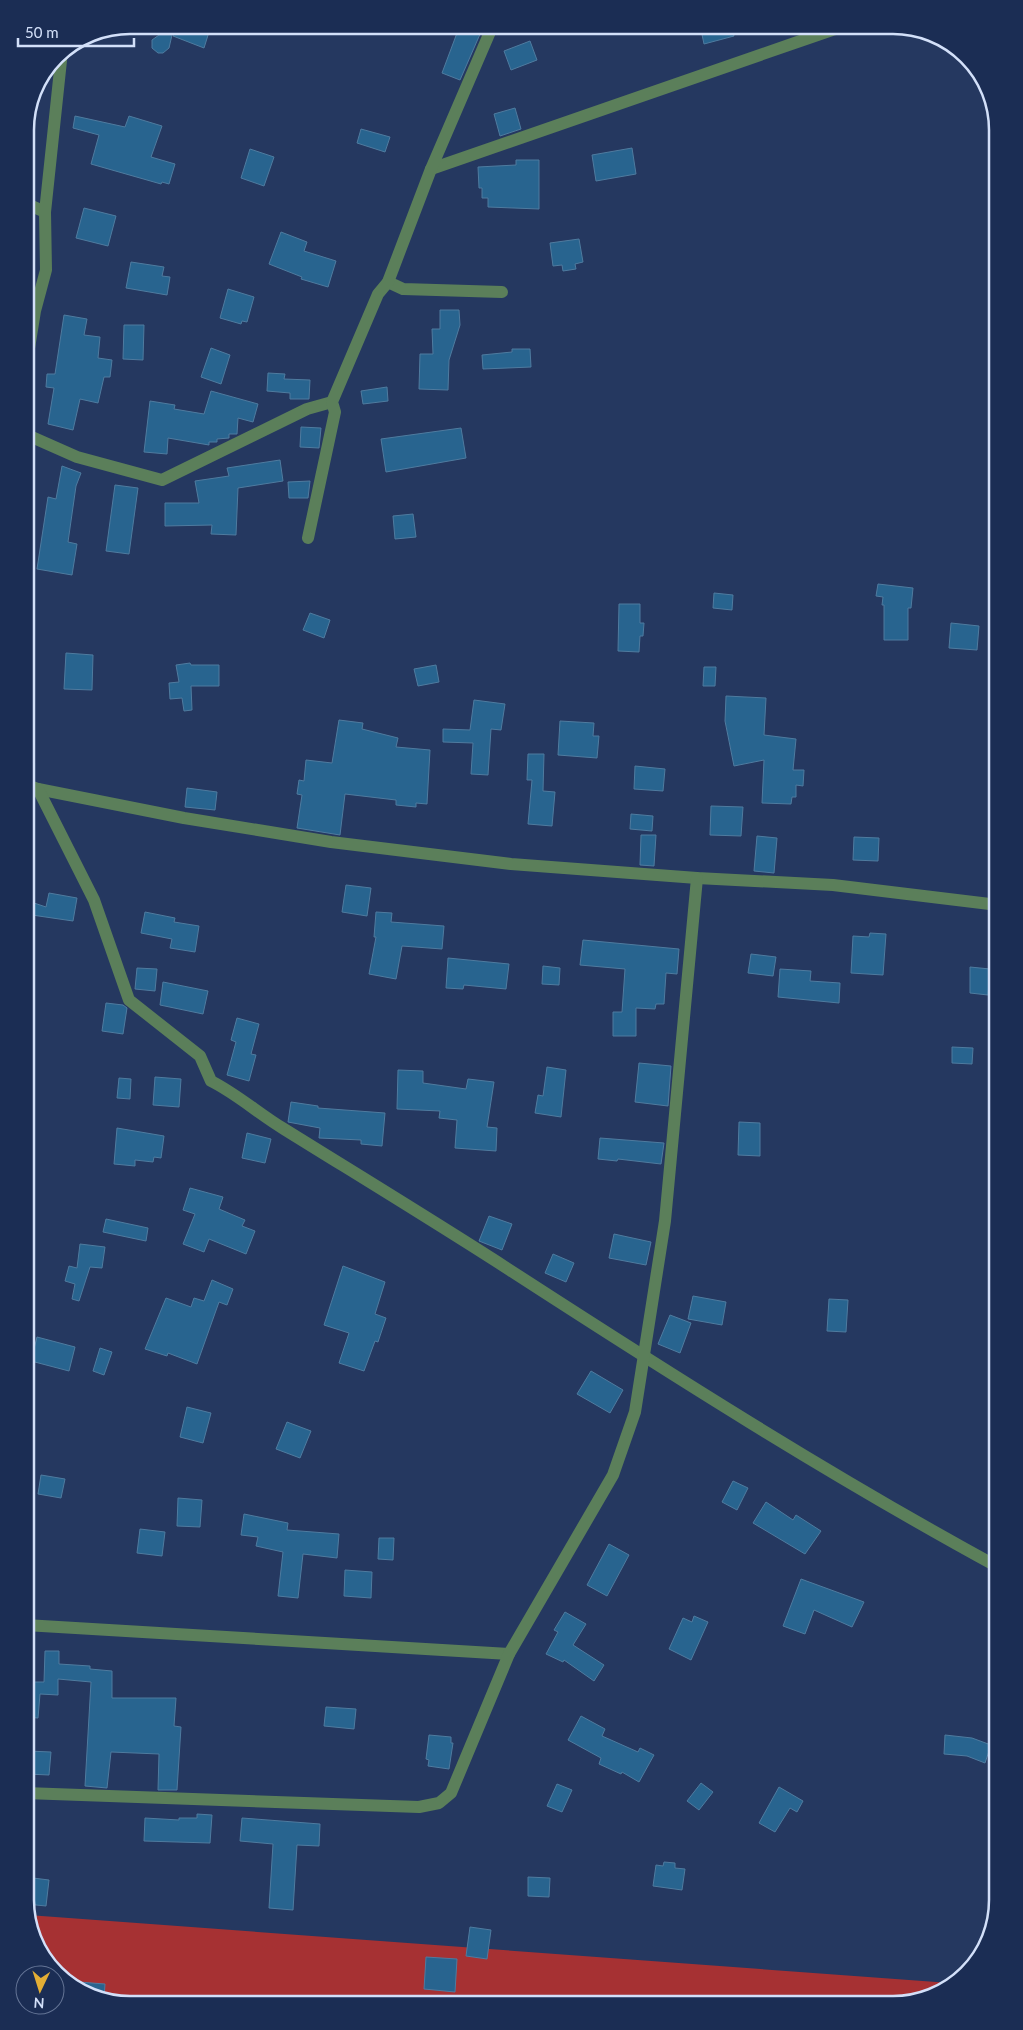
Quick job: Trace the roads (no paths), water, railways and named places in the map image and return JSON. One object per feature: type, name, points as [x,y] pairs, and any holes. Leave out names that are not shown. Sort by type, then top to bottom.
[{"type":"street","points":[[308,538],[335,412],[332,402],[378,294],[388,282],[431,169],[488,34]]},
{"type":"street","points":[[431,169],[820,34]]},
{"type":"street","points":[[34,317],[46,270],[45,212],[61,63]]},
{"type":"street","points":[[34,207],[45,212]]},
{"type":"street","points":[[388,282],[403,289],[502,292]]},
{"type":"street","points":[[34,438],[78,457],[162,480],[307,409],[332,402]]},
{"type":"street","points":[[34,787],[184,818],[331,842],[511,864],[697,878],[833,885],[989,904]]},
{"type":"street","points":[[38,789],[94,900],[129,1000],[200,1056],[211,1081],[231,1091],[282,1128],[395,1195],[644,1357],[884,1505],[989,1562]]},
{"type":"street","points":[[34,1793],[419,1807],[439,1803],[451,1793],[509,1654],[613,1474],[635,1412],[664,1221],[697,878]]},
{"type":"street","points":[[34,1626],[509,1654]]}]
